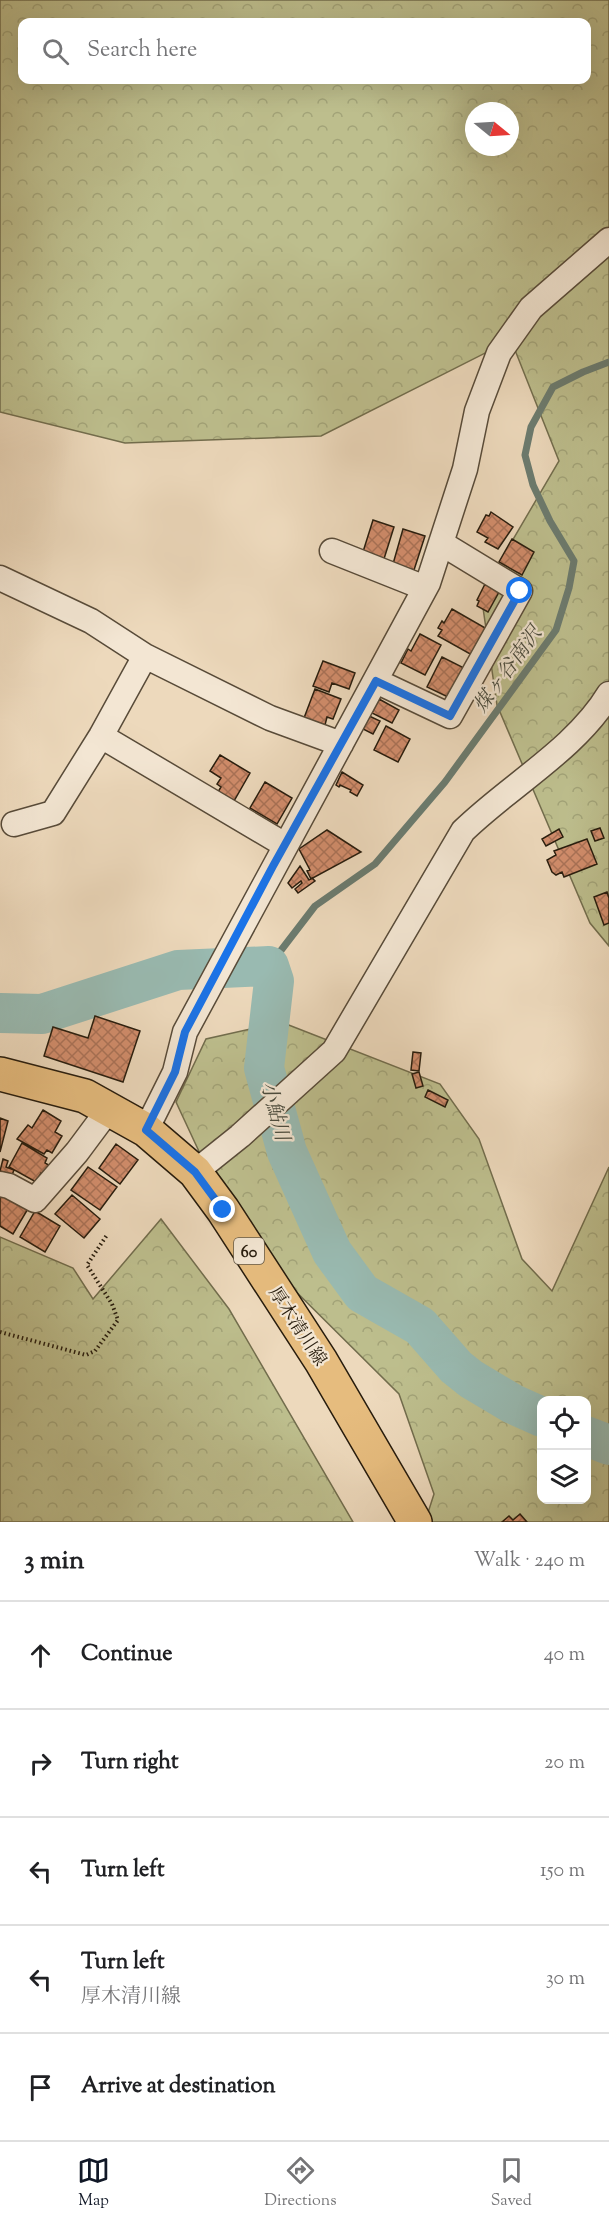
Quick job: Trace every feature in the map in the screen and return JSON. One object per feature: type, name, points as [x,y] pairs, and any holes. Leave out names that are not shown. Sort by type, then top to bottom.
[{"type":"main road","name":"厚木清川線","points":[[0,1074],[85,1096],[146,1130],[195,1172],[223,1210],[321,1361],[415,1522]]},
{"type":"street","points":[[146,1130],[175,1072],[185,1032],[425,588],[465,469],[477,411],[499,353],[531,308],[609,240]]},
{"type":"street","points":[[376,681],[450,716],[520,591],[441,543]]},
{"type":"street","points":[[332,551],[425,588]]},
{"type":"street","points":[[0,578],[92,621],[145,656],[270,718],[341,744]]},
{"type":"street","points":[[15,824],[53,813],[101,736],[145,656]]},
{"type":"street","points":[[195,1172],[240,1136],[334,1051],[463,831],[479,815],[583,730],[609,694]]},
{"type":"street","points":[[101,736],[285,845]]},
{"type":"street","points":[[0,1184],[36,1200],[77,1152],[109,1109]]},
{"type":"path","points":[[0,1332],[86,1355],[95,1351],[118,1320],[112,1304],[87,1265],[107,1235]]},
{"type":"green space","points":[[0,0],[609,0],[609,946],[590,923],[497,705],[481,594],[559,461],[511,340],[321,436],[125,443],[0,412]]},
{"type":"green space","points":[[281,1022],[440,1084],[479,1139],[522,1259],[552,1291],[609,1167],[609,1522],[425,1522],[434,1494],[399,1394],[237,1233],[176,1102],[206,1039]]},
{"type":"green space","points":[[161,1219],[229,1309],[353,1522],[0,1522],[0,1237],[73,1268],[93,1299]]},
{"type":"building","points":[[491,512],[513,527],[498,549],[485,542],[488,538],[477,532],[486,515],[489,516]]},
{"type":"building","points":[[373,520],[394,527],[383,562],[362,555]]},
{"type":"building","points":[[403,529],[425,536],[414,570],[393,564]]},
{"type":"building","points":[[512,539],[534,552],[522,575],[499,562]]},
{"type":"building","points":[[485,584],[499,592],[488,612],[477,606],[479,601],[477,600]]},
{"type":"building","points":[[452,609],[487,629],[472,655],[438,636],[442,630],[438,628],[442,621],[444,623]]},
{"type":"building","points":[[420,634],[441,645],[425,675],[401,663],[408,649],[411,651]]},
{"type":"building","points":[[442,657],[464,668],[450,698],[427,687]]},
{"type":"building","points":[[323,661],[355,673],[349,689],[332,683],[329,692],[313,686]]},
{"type":"building","points":[[315,689],[341,699],[333,719],[327,717],[325,725],[304,718]]},
{"type":"building","points":[[379,699],[399,710],[392,723],[372,713]]},
{"type":"building","points":[[367,715],[380,721],[373,734],[361,728]]},
{"type":"building","points":[[386,726],[410,739],[398,762],[374,750]]},
{"type":"building","points":[[220,755],[250,773],[234,801],[218,792],[221,787],[217,784],[221,778],[210,771]]},
{"type":"building","points":[[342,772],[363,785],[357,796],[350,792],[351,790],[336,785]]},
{"type":"building","points":[[265,782],[292,798],[277,824],[250,808]]},
{"type":"building","points":[[600,828],[604,838],[595,841],[591,831]]},
{"type":"building","points":[[559,829],[563,837],[546,846],[542,839]]},
{"type":"building","points":[[327,830],[361,852],[311,879],[307,871],[310,870],[299,849]]},
{"type":"building","points":[[587,839],[597,864],[564,877],[562,872],[556,875],[552,872],[547,860],[556,855],[554,851]]},
{"type":"building","points":[[300,866],[309,880],[312,878],[315,881],[298,893],[295,889],[302,883],[301,881],[292,888],[288,883]]},
{"type":"building","points":[[607,892],[609,923],[604,925],[594,897]]},
{"type":"building","points":[[95,1016],[140,1031],[123,1082],[44,1056],[53,1027],[88,1038]]},
{"type":"building","points":[[413,1052],[421,1053],[419,1071],[411,1070]]},
{"type":"building","points":[[419,1072],[423,1086],[416,1088],[412,1074]]},
{"type":"building","points":[[428,1090],[448,1100],[445,1107],[425,1097]]},
{"type":"building","points":[[43,1110],[61,1121],[55,1132],[62,1136],[52,1153],[47,1150],[44,1154],[17,1139],[28,1125],[32,1128]]},
{"type":"building","points":[[0,1118],[8,1121],[0,1152]]},
{"type":"building","points":[[22,1143],[47,1158],[45,1163],[52,1167],[46,1176],[41,1173],[36,1182],[9,1167]]},
{"type":"building","points":[[116,1144],[138,1160],[120,1184],[99,1168]]},
{"type":"building","points":[[3,1159],[8,1161],[6,1167],[14,1170],[12,1175],[0,1171]]},
{"type":"building","points":[[88,1167],[117,1187],[100,1210],[71,1190]]},
{"type":"building","points":[[0,1192],[29,1207],[13,1234],[0,1226]]},
{"type":"building","points":[[72,1195],[100,1219],[84,1238],[55,1214]]},
{"type":"building","points":[[35,1211],[60,1226],[45,1252],[20,1237]]},
{"type":"building","points":[[520,1514],[527,1522],[502,1522],[509,1516],[513,1520]]},
{"type":"waterway","name":"煤ヶ谷南沢","points":[[269,966],[315,906],[375,864],[445,782],[556,630],[569,588],[574,561],[550,521],[533,485],[525,455],[531,427],[553,387],[609,362]]},
{"type":"waterway","name":"小鮎川","points":[[0,1013],[42,1014],[178,970],[269,966],[274,981],[264,1068],[287,1152],[332,1252],[362,1293],[420,1326],[456,1367],[471,1379],[513,1404],[537,1415]]},
{"type":"waterway","name":"小鮎川","points":[[591,1438],[609,1445]]},
{"type":"route","points":[[223,1210],[195,1172],[146,1130],[175,1072],[185,1032],[273,866],[376,681],[450,716],[520,591]]}]
